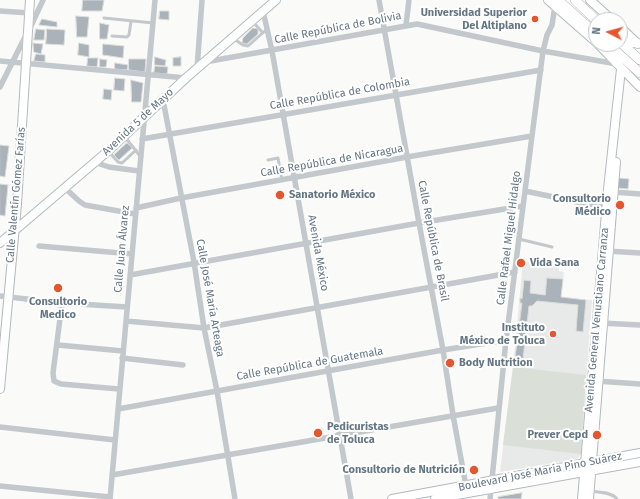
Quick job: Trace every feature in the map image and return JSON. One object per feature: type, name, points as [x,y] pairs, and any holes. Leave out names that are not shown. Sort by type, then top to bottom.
[{"type":"highway","points":[[575,0],[588,12]]},
{"type":"highway","points":[[556,3],[571,12],[588,27]]},
{"type":"highway","points":[[571,12],[580,28]]},
{"type":"highway","points":[[628,43],[638,45]]},
{"type":"highway","points":[[628,49],[640,60]]},
{"type":"highway","points":[[613,52],[621,68]]},
{"type":"highway","points":[[617,52],[640,73]]},
{"type":"main road","name":"Calle Valentín Gómez Farías","points":[[0,389],[4,297],[14,231],[30,0]]},
{"type":"main road","name":"Avenida 5 de Mayo","points":[[0,243],[108,151],[186,78],[276,0]]},
{"type":"main road","points":[[548,0],[556,3],[588,35]]},
{"type":"main road","points":[[590,0],[603,12]]},
{"type":"main road","points":[[628,36],[638,45]]},
{"type":"main road","points":[[606,52],[640,87]]},
{"type":"main road","name":"Avenida General Venustiano Carranza","points":[[582,499],[588,467],[606,251],[613,192],[621,68]]},
{"type":"main road","name":"Avenida General Venustiano Carranza","points":[[606,251],[606,208],[621,68]]},
{"type":"main road","name":"Boulevard José María Pino Suárez","points":[[435,499],[492,485],[588,467],[640,453]]},
{"type":"main road","name":"Boulevard José María Pino Suárez","points":[[588,467],[640,462]]},
{"type":"main road","name":"Avenida General Venustiano Carranza","points":[[588,467],[590,495]]},
{"type":"main road","name":"Boulevard José María Pino Suárez","points":[[396,499],[466,486],[492,485]]},
{"type":"street","points":[[0,87],[14,62],[43,0]]},
{"type":"street","name":"Calle Juan Álvarez","points":[[110,498],[143,117],[155,0]]},
{"type":"street","points":[[197,69],[202,0]]},
{"type":"street","name":"Calle República de Brasil","points":[[379,0],[418,223],[443,350],[466,486]]},
{"type":"street","points":[[406,25],[409,0]]},
{"type":"street","name":"Calle Rafael Miguel Hidalgo","points":[[490,499],[506,340],[543,51],[547,35],[552,25],[556,3]]},
{"type":"street","points":[[0,11],[30,13]]},
{"type":"street","name":"Avenida México","points":[[263,11],[265,31],[272,51],[351,499]]},
{"type":"street","name":"Calle República de Bolivia","points":[[203,63],[406,25],[420,24],[621,68]]},
{"type":"street","points":[[0,61],[186,78]]},
{"type":"street","name":"Calle República de Colombia","points":[[142,139],[541,70]]},
{"type":"street","name":"Calle José María Arteaga","points":[[163,100],[194,262],[204,328],[217,391],[235,499]]},
{"type":"street","name":"Calle República de Nicaragua","points":[[136,211],[181,198],[406,157],[532,136]]},
{"type":"street","points":[[94,162],[109,167],[139,171]]},
{"type":"street","points":[[65,188],[85,205],[136,211]]},
{"type":"street","points":[[525,191],[606,208]]},
{"type":"street","points":[[613,192],[640,194]]},
{"type":"street","points":[[130,275],[194,262],[523,206]]},
{"type":"street","points":[[39,246],[132,254]]},
{"type":"street","points":[[606,251],[640,253]]},
{"type":"street","points":[[126,321],[204,328],[515,272]]},
{"type":"street","points":[[4,297],[127,308]]},
{"type":"street","points":[[62,303],[53,378],[57,383],[61,384],[119,389]]},
{"type":"street","points":[[600,323],[640,325]]},
{"type":"street","name":"Calle República de Guatemala","points":[[118,409],[506,340]]},
{"type":"street","points":[[58,345],[123,351]]},
{"type":"street","points":[[122,358],[183,365]]},
{"type":"street","points":[[595,381],[640,384]]},
{"type":"street","points":[[112,475],[498,408]]},
{"type":"street","points":[[0,427],[115,440]]},
{"type":"street","points":[[0,486],[110,498]]},
{"type":"lane","points":[[104,18],[153,23]]},
{"type":"lane","points":[[112,36],[127,37],[129,35],[131,21]]},
{"type":"lane","points":[[232,38],[243,45],[248,46],[265,31],[252,21]]},
{"type":"lane","points":[[123,136],[140,156]]},
{"type":"lane","points":[[108,151],[120,163],[124,162],[136,150]]},
{"type":"lane","points":[[268,160],[278,158],[282,180]]},
{"type":"lane","points":[[519,239],[552,247]]},
{"type":"lane","points":[[590,495],[609,494],[617,499]]},
{"type":"shaded area","name":"Instituto México de Toluca","points":[[523,261],[559,267],[559,271],[564,272],[561,297],[592,300],[581,454],[577,459],[500,472],[513,367]]},
{"type":"shaded area","points":[[513,367],[586,375],[581,454],[503,445]]},
{"type":"building","points":[[83,0],[104,0],[102,11],[82,11]]},
{"type":"building","points":[[160,11],[169,11],[169,20],[159,19]]},
{"type":"building","points":[[76,16],[89,17],[87,37],[77,37]]},
{"type":"building","points":[[42,19],[57,22],[57,27],[39,25]]},
{"type":"building","points":[[100,23],[109,25],[107,39],[100,39]]},
{"type":"building","points":[[253,28],[258,29],[258,34],[247,44],[242,43],[243,38]]},
{"type":"building","points":[[36,29],[45,30],[44,40],[34,40]]},
{"type":"building","points":[[47,29],[65,30],[64,45],[46,44]]},
{"type":"building","points":[[33,43],[43,44],[41,54],[34,52]]},
{"type":"building","points":[[79,43],[89,45],[89,57],[78,55]]},
{"type":"building","points":[[103,44],[124,46],[123,58],[103,55]]},
{"type":"building","points":[[36,54],[45,55],[45,62],[34,61]]},
{"type":"building","points":[[155,57],[166,60],[165,66],[155,65]]},
{"type":"building","points":[[181,57],[181,66],[173,66],[173,58]]},
{"type":"building","points":[[88,58],[98,58],[97,67],[87,66]]},
{"type":"building","points":[[100,59],[107,60],[106,67],[100,67]]},
{"type":"building","points":[[129,59],[146,59],[145,72],[129,70]]},
{"type":"building","points":[[115,63],[128,65],[127,70],[115,69]]},
{"type":"building","points":[[155,66],[168,67],[167,74],[154,73]]},
{"type":"building","points":[[115,78],[125,79],[124,91],[114,90]]},
{"type":"building","points":[[131,80],[143,83],[141,102],[132,102]]},
{"type":"building","points":[[104,89],[112,90],[111,100],[103,99]]},
{"type":"building","points":[[127,143],[132,148],[119,160],[114,155]]},
{"type":"building","points":[[0,145],[9,146],[5,177],[0,176]]},
{"type":"building","points":[[619,178],[629,179],[628,189],[618,188]]},
{"type":"building","points":[[0,184],[8,185],[5,216],[0,215]]},
{"type":"building","points":[[547,278],[563,279],[561,297],[586,300],[583,332],[576,331],[578,305],[537,301],[532,306],[529,306],[523,359],[515,358],[522,303],[520,303],[520,298],[522,299],[524,280],[531,281],[530,293],[545,295]]},
{"type":"building","points":[[522,493],[521,499],[498,499],[498,497]]},
{"type":"place","name":"Universidad Superior Del Altiplano","points":[[535,19]]},
{"type":"place","name":"Sanatorio México","points":[[280,195]]},
{"type":"place","name":"Consultorio Médico","points":[[620,205]]},
{"type":"place","name":"Vida Sana","points":[[521,263]]},
{"type":"place","name":"Consultorio Medico","points":[[58,288]]},
{"type":"place","name":"Instituto México de Toluca","points":[[553,334]]},
{"type":"place","name":"Body Nutrition","points":[[450,363]]},
{"type":"place","name":"Pedicuristas de Toluca","points":[[318,433]]},
{"type":"place","name":"Prever Cepd","points":[[597,435]]},
{"type":"place","name":"Consultorio de Nutrición","points":[[474,470]]}]
